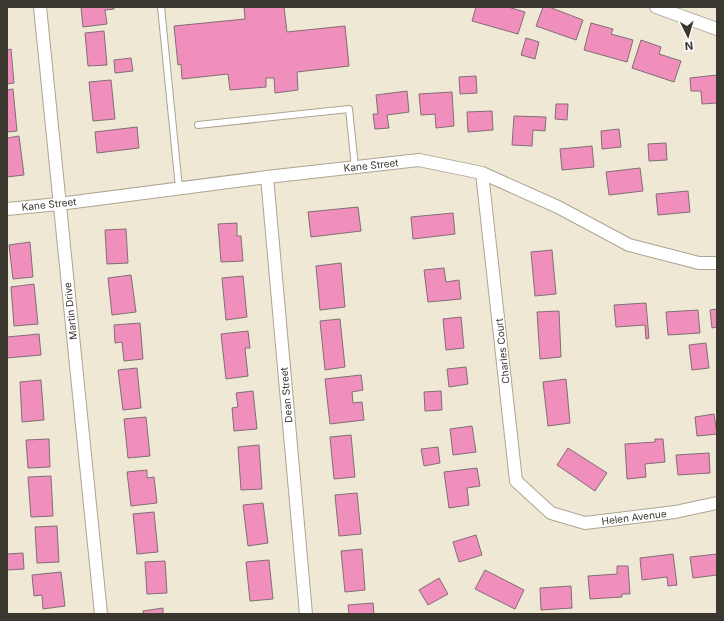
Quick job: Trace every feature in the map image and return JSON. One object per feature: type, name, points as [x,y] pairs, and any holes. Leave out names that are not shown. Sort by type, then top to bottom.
[{"type":"street","name":"Martin Drive","points":[[40,7],[101,614]]},
{"type":"street","points":[[656,7],[717,29]]},
{"type":"street","name":"Kane Street","points":[[7,209],[419,160],[482,173],[558,207],[629,246],[699,263],[717,263]]},
{"type":"street","name":"Charles Court","points":[[482,173],[516,481],[551,513]]},
{"type":"street","name":"Dean Street","points":[[267,177],[306,614]]},
{"type":"street","name":"Helen Avenue","points":[[551,513],[585,522],[675,512],[717,504]]},
{"type":"lane","points":[[160,7],[179,188]]},
{"type":"lane","points":[[198,125],[349,109],[355,167]]},
{"type":"building","points":[[81,7],[114,7],[114,9],[105,10],[107,24],[83,27]]},
{"type":"building","points":[[244,7],[284,7],[287,32],[345,26],[349,66],[297,72],[298,90],[275,93],[274,78],[266,78],[266,87],[230,90],[228,74],[182,79],[181,64],[178,65],[174,26],[245,19]]},
{"type":"building","points":[[476,7],[508,7],[525,12],[518,34],[472,21]]},
{"type":"building","points":[[543,7],[549,7],[583,20],[576,40],[536,26]]},
{"type":"building","points":[[591,23],[613,29],[611,34],[633,40],[627,62],[584,50]]},
{"type":"building","points":[[104,31],[107,65],[88,66],[85,33]]},
{"type":"building","points":[[526,38],[539,42],[535,59],[521,55]]},
{"type":"building","points":[[641,40],[661,47],[659,54],[681,61],[674,82],[632,68]]},
{"type":"building","points":[[11,49],[14,83],[7,84],[7,50]]},
{"type":"building","points":[[131,58],[133,71],[115,73],[114,60]]},
{"type":"building","points":[[717,75],[717,103],[702,104],[701,91],[691,91],[690,78]]},
{"type":"building","points":[[476,76],[477,93],[460,94],[459,77]]},
{"type":"building","points":[[111,80],[115,119],[93,121],[89,82]]},
{"type":"building","points":[[13,89],[17,131],[7,132],[7,90]]},
{"type":"building","points":[[407,91],[409,112],[387,115],[389,128],[375,129],[373,114],[378,114],[376,95]]},
{"type":"building","points":[[452,92],[454,126],[436,128],[435,114],[421,115],[419,94]]},
{"type":"building","points":[[556,104],[568,104],[567,120],[555,119]]},
{"type":"building","points":[[492,111],[493,130],[468,132],[467,112]]},
{"type":"building","points":[[514,116],[546,117],[545,131],[533,130],[532,146],[512,145]]},
{"type":"building","points":[[137,127],[139,148],[97,153],[95,132]]},
{"type":"building","points":[[619,129],[621,147],[602,149],[601,131]]},
{"type":"building","points":[[19,136],[24,175],[7,177],[7,138]]},
{"type":"building","points":[[666,143],[667,160],[649,161],[648,144]]},
{"type":"building","points":[[592,146],[594,167],[562,170],[560,149]]},
{"type":"building","points":[[640,168],[643,191],[609,195],[606,172]]},
{"type":"building","points":[[688,191],[690,212],[658,215],[656,194]]},
{"type":"building","points":[[358,207],[361,231],[311,237],[308,212]]},
{"type":"building","points":[[453,213],[455,234],[413,239],[411,217]]},
{"type":"building","points":[[237,223],[237,236],[241,236],[243,261],[221,262],[218,224]]},
{"type":"building","points":[[126,229],[128,263],[107,264],[105,230]]},
{"type":"building","points":[[30,242],[33,277],[13,279],[9,245]]},
{"type":"building","points":[[552,250],[556,294],[535,296],[531,252]]},
{"type":"building","points":[[341,263],[345,307],[320,310],[316,266]]},
{"type":"building","points":[[444,268],[446,282],[459,280],[461,299],[428,302],[424,270]]},
{"type":"building","points":[[131,275],[136,312],[112,315],[108,278]]},
{"type":"building","points":[[243,276],[247,317],[226,320],[222,278]]},
{"type":"building","points":[[34,284],[38,324],[14,326],[11,287]]},
{"type":"building","points":[[646,303],[649,338],[646,339],[645,325],[616,327],[614,305]]},
{"type":"building","points":[[717,309],[717,327],[712,328],[710,310]]},
{"type":"building","points":[[698,310],[700,333],[668,335],[666,312]]},
{"type":"building","points":[[559,311],[561,357],[540,359],[537,312]]},
{"type":"building","points":[[461,317],[464,348],[446,350],[443,319]]},
{"type":"building","points":[[340,319],[345,367],[325,370],[320,321]]},
{"type":"building","points":[[140,323],[143,359],[124,361],[122,342],[115,343],[114,325]]},
{"type":"building","points":[[248,331],[250,348],[245,348],[248,376],[226,379],[221,334]]},
{"type":"building","points":[[39,334],[41,355],[7,358],[7,337]]},
{"type":"building","points":[[706,343],[709,368],[692,370],[689,345]]},
{"type":"building","points":[[466,367],[468,384],[449,387],[447,369]]},
{"type":"building","points":[[137,368],[141,408],[123,410],[118,370]]},
{"type":"building","points":[[361,375],[363,390],[352,392],[353,403],[362,402],[364,420],[330,424],[325,379]]},
{"type":"building","points":[[566,379],[570,423],[548,426],[543,382]]},
{"type":"building","points":[[41,380],[44,420],[22,422],[20,382]]},
{"type":"building","points":[[253,391],[257,429],[234,431],[232,408],[238,407],[236,393]]},
{"type":"building","points":[[441,391],[442,410],[425,411],[424,392]]},
{"type":"building","points":[[714,414],[717,434],[697,436],[695,417]]},
{"type":"building","points":[[146,417],[150,456],[128,458],[124,419]]},
{"type":"building","points":[[472,426],[476,452],[453,455],[450,429]]},
{"type":"building","points":[[351,435],[355,477],[334,479],[330,437]]},
{"type":"building","points":[[49,439],[50,467],[28,468],[26,440]]},
{"type":"building","points":[[655,439],[663,439],[665,462],[645,464],[646,477],[627,479],[625,444],[655,442]]},
{"type":"building","points":[[259,445],[262,489],[241,490],[238,447]]},
{"type":"building","points":[[438,447],[440,463],[424,466],[421,449]]},
{"type":"building","points":[[568,448],[607,473],[595,491],[557,465]]},
{"type":"building","points":[[709,453],[710,473],[678,475],[676,455]]},
{"type":"building","points":[[477,468],[480,486],[467,488],[469,505],[449,508],[444,472]]},
{"type":"building","points":[[147,470],[147,478],[154,477],[157,503],[131,506],[127,472]]},
{"type":"building","points":[[51,476],[53,516],[31,517],[28,477]]},
{"type":"building","points":[[357,493],[361,534],[339,536],[335,495]]},
{"type":"building","points":[[263,503],[268,543],[248,546],[243,505]]},
{"type":"building","points":[[154,512],[158,552],[137,554],[133,514]]},
{"type":"building","points":[[57,526],[59,562],[37,563],[35,527]]},
{"type":"building","points":[[476,535],[482,555],[459,562],[453,542]]},
{"type":"building","points":[[362,549],[365,590],[345,592],[341,551]]},
{"type":"building","points":[[23,553],[24,569],[7,570],[7,554]]},
{"type":"building","points":[[673,554],[677,585],[668,586],[667,577],[642,580],[640,558]]},
{"type":"building","points":[[717,554],[717,575],[693,578],[690,557]]},
{"type":"building","points":[[269,560],[273,599],[250,601],[246,562]]},
{"type":"building","points":[[165,561],[167,593],[147,594],[145,562]]},
{"type":"building","points":[[617,566],[628,566],[630,594],[622,594],[622,597],[590,599],[588,576],[617,574]]},
{"type":"building","points":[[485,570],[524,590],[515,609],[475,589]]},
{"type":"building","points":[[61,572],[65,606],[43,609],[42,595],[34,596],[32,575]]},
{"type":"building","points":[[439,578],[448,594],[428,605],[419,590]]},
{"type":"building","points":[[571,586],[572,608],[541,610],[540,588]]},
{"type":"building","points":[[373,603],[374,614],[349,614],[348,605]]},
{"type":"building","points":[[163,608],[163,614],[144,614],[143,611]]}]
